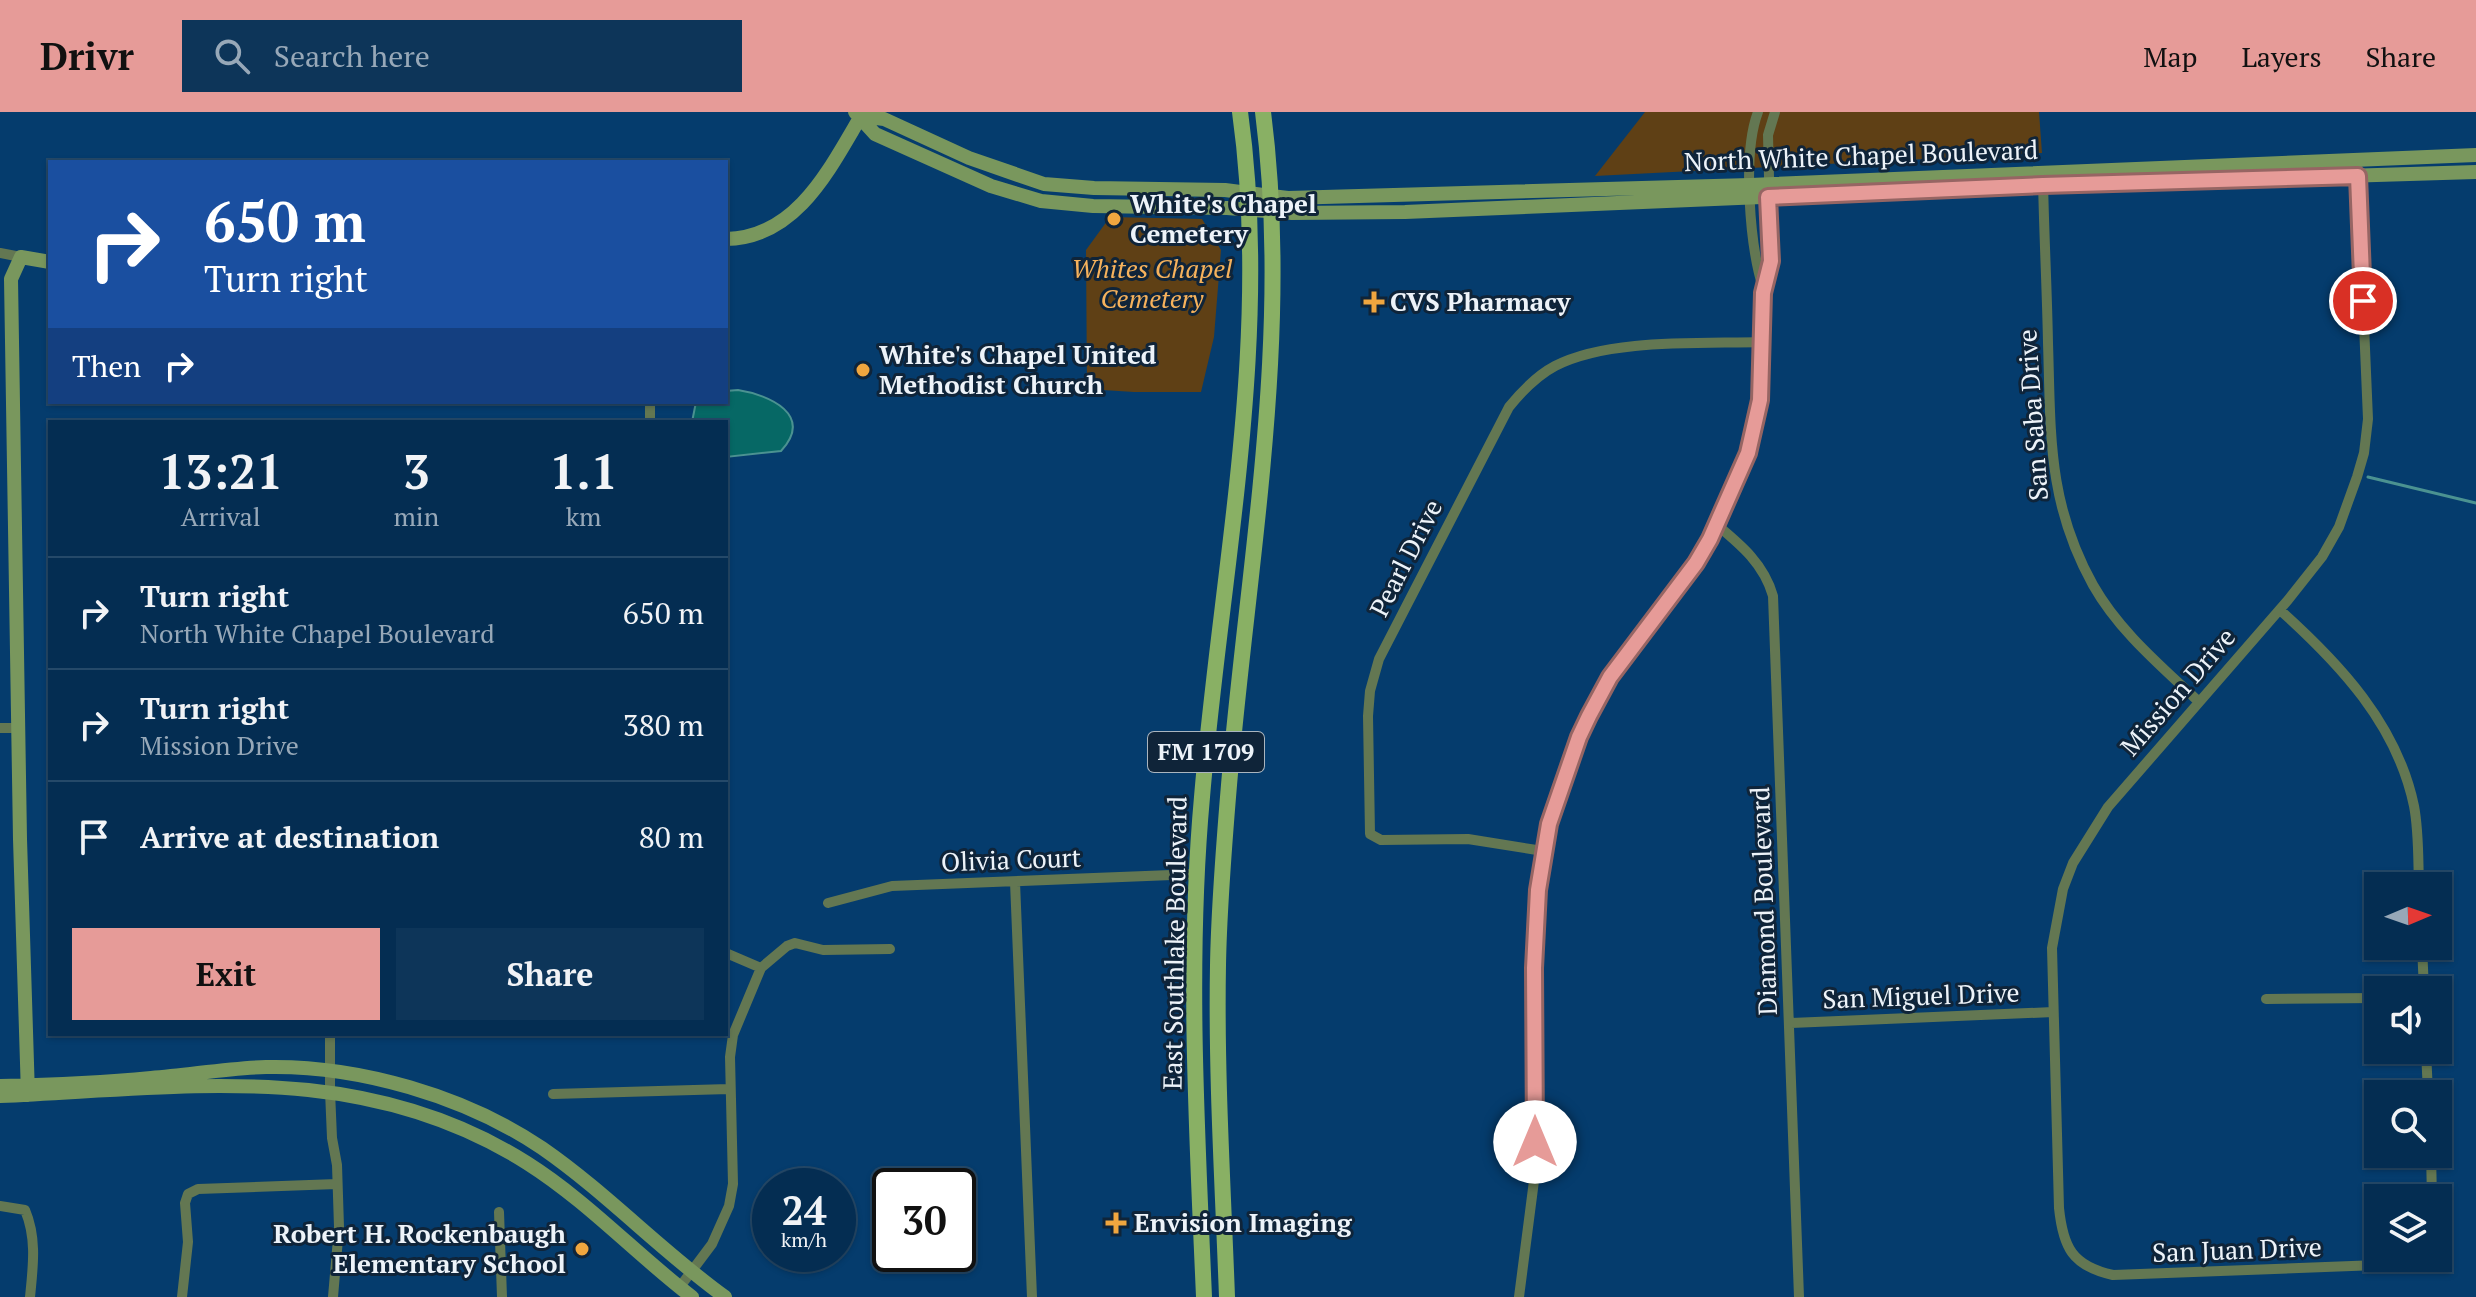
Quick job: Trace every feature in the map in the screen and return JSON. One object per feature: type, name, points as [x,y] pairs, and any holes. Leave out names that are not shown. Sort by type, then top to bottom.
[{"type":"main road","name":"FM 1709","points":[[1240,112],[1248,201]]},
{"type":"main road","name":"FM 1709","points":[[1263,112],[1272,203]]},
{"type":"main road","name":"East Southlake Boulevard","points":[[1204,1297],[1195,1077],[1197,874],[1201,798],[1249,349],[1248,201]]},
{"type":"main road","name":"East Southlake Boulevard","points":[[1227,1297],[1218,965],[1229,782],[1261,481],[1274,317],[1272,203]]},
{"type":"main road","points":[[1237,476],[1261,481]]},
{"type":"main road","points":[[1197,874],[1210,886],[1213,895],[1214,955],[1218,965]]},
{"type":"street","points":[[1758,112],[1752,137],[1751,192],[1755,264],[1763,290]]},
{"type":"street","points":[[1519,1297],[1535,1173],[1534,968],[1543,851],[1559,792],[1589,716],[1610,677],[1696,563],[1717,525],[1748,453],[1760,400],[1763,290],[1771,261],[1768,135],[1775,112]]},
{"type":"street","name":"North White Chapel Boulevard","points":[[858,114],[875,134],[991,186],[1041,201],[1093,206],[1248,201],[1405,212],[2476,155]]},
{"type":"street","points":[[728,239],[760,235],[790,216],[818,184],[858,114]]},
{"type":"street","name":"Mission Drive","points":[[2077,1259],[2066,1244],[2060,1221],[2052,948],[2063,889],[2073,863],[2108,807],[2280,610],[2322,557],[2339,527],[2357,477],[2367,435],[2357,160]]},
{"type":"street","name":"North White Chapel Boulevard","points":[[2043,180],[2476,172]]},
{"type":"street","name":"San Saba Drive","points":[[2043,180],[2054,469],[2063,517],[2094,586],[2106,605],[2136,643],[2198,701]]},
{"type":"street","points":[[0,253],[48,262]]},
{"type":"street","points":[[21,257],[11,279],[27,1090]]},
{"type":"street","name":"Pearl Drive","points":[[1543,851],[1468,839],[1381,840],[1370,834],[1368,716],[1370,691],[1379,659],[1509,407],[1535,378],[1571,359],[1612,349],[1763,342]]},
{"type":"street","name":"Diamond Boulevard","points":[[1717,525],[1744,548],[1762,570],[1773,596],[1799,1297]]},
{"type":"street","points":[[2280,610],[2339,666],[2371,708],[2392,744],[2414,809],[2418,872]]},
{"type":"street","points":[[0,728],[19,728]]},
{"type":"street","name":"Olivia Court","points":[[828,903],[892,886],[1197,874]]},
{"type":"street","points":[[1015,882],[1032,1297]]},
{"type":"street","points":[[0,1096],[27,1090],[128,1085],[277,1086],[330,1091],[400,1106],[441,1120],[525,1162],[566,1191],[686,1292],[690,1272],[712,1244],[729,1206],[733,1184],[729,1089],[733,1035],[761,968],[795,943],[823,950],[890,949]]},
{"type":"street","points":[[728,954],[761,968]]},
{"type":"street","points":[[2266,999],[2364,998]]},
{"type":"street","name":"San Miguel Drive","points":[[1791,1023],[2053,1012]]},
{"type":"street","points":[[330,1036],[332,1138],[337,1165],[339,1227],[333,1297]]},
{"type":"street","points":[[128,1085],[266,1067],[331,1072],[410,1087],[455,1104],[540,1147],[586,1181],[690,1272],[725,1297]]},
{"type":"street","points":[[0,1086],[27,1090]]},
{"type":"street","points":[[553,1094],[729,1089]]},
{"type":"street","points":[[182,1297],[188,1242],[185,1203],[188,1194],[198,1189],[337,1184]]},
{"type":"street","points":[[0,1206],[25,1210],[31,1224],[34,1250],[30,1297]]},
{"type":"street","points":[[499,1212],[502,1297]]},
{"type":"street","name":"San Juan Drive","points":[[2077,1259],[2097,1272],[2132,1276],[2364,1266]]},
{"type":"green space","points":[[1645,112],[2039,112],[2042,153],[1595,176]]},
{"type":"green space","name":"Whites Chapel Cemetery","points":[[1110,217],[1202,219],[1221,250],[1214,337],[1201,392],[1087,389],[1086,250]]},
{"type":"shaded area","points":[[738,390],[763,397],[784,409],[793,427],[781,451],[728,457],[728,420],[692,420],[696,404],[728,404],[728,391]]},
{"type":"waterway","points":[[2368,477],[2476,503]]},
{"type":"place","name":"White's Chapel Cemetery","points":[[1114,219]]},
{"type":"place","name":"CVS Pharmacy","points":[[1374,302]]},
{"type":"place","name":"White's Chapel United Methodist Church","points":[[863,370]]},
{"type":"place","name":"Envision Imaging","points":[[1116,1223]]},
{"type":"place","name":"Robert H. Rockenbaugh Elementary School","points":[[582,1249]]},
{"type":"route","points":[[1535,1142],[1534,968],[1538,890],[1549,824],[1589,716],[1610,677],[1696,563],[1748,453],[1760,400],[1763,293],[1771,261],[1768,197],[2358,176],[2363,301]]}]
